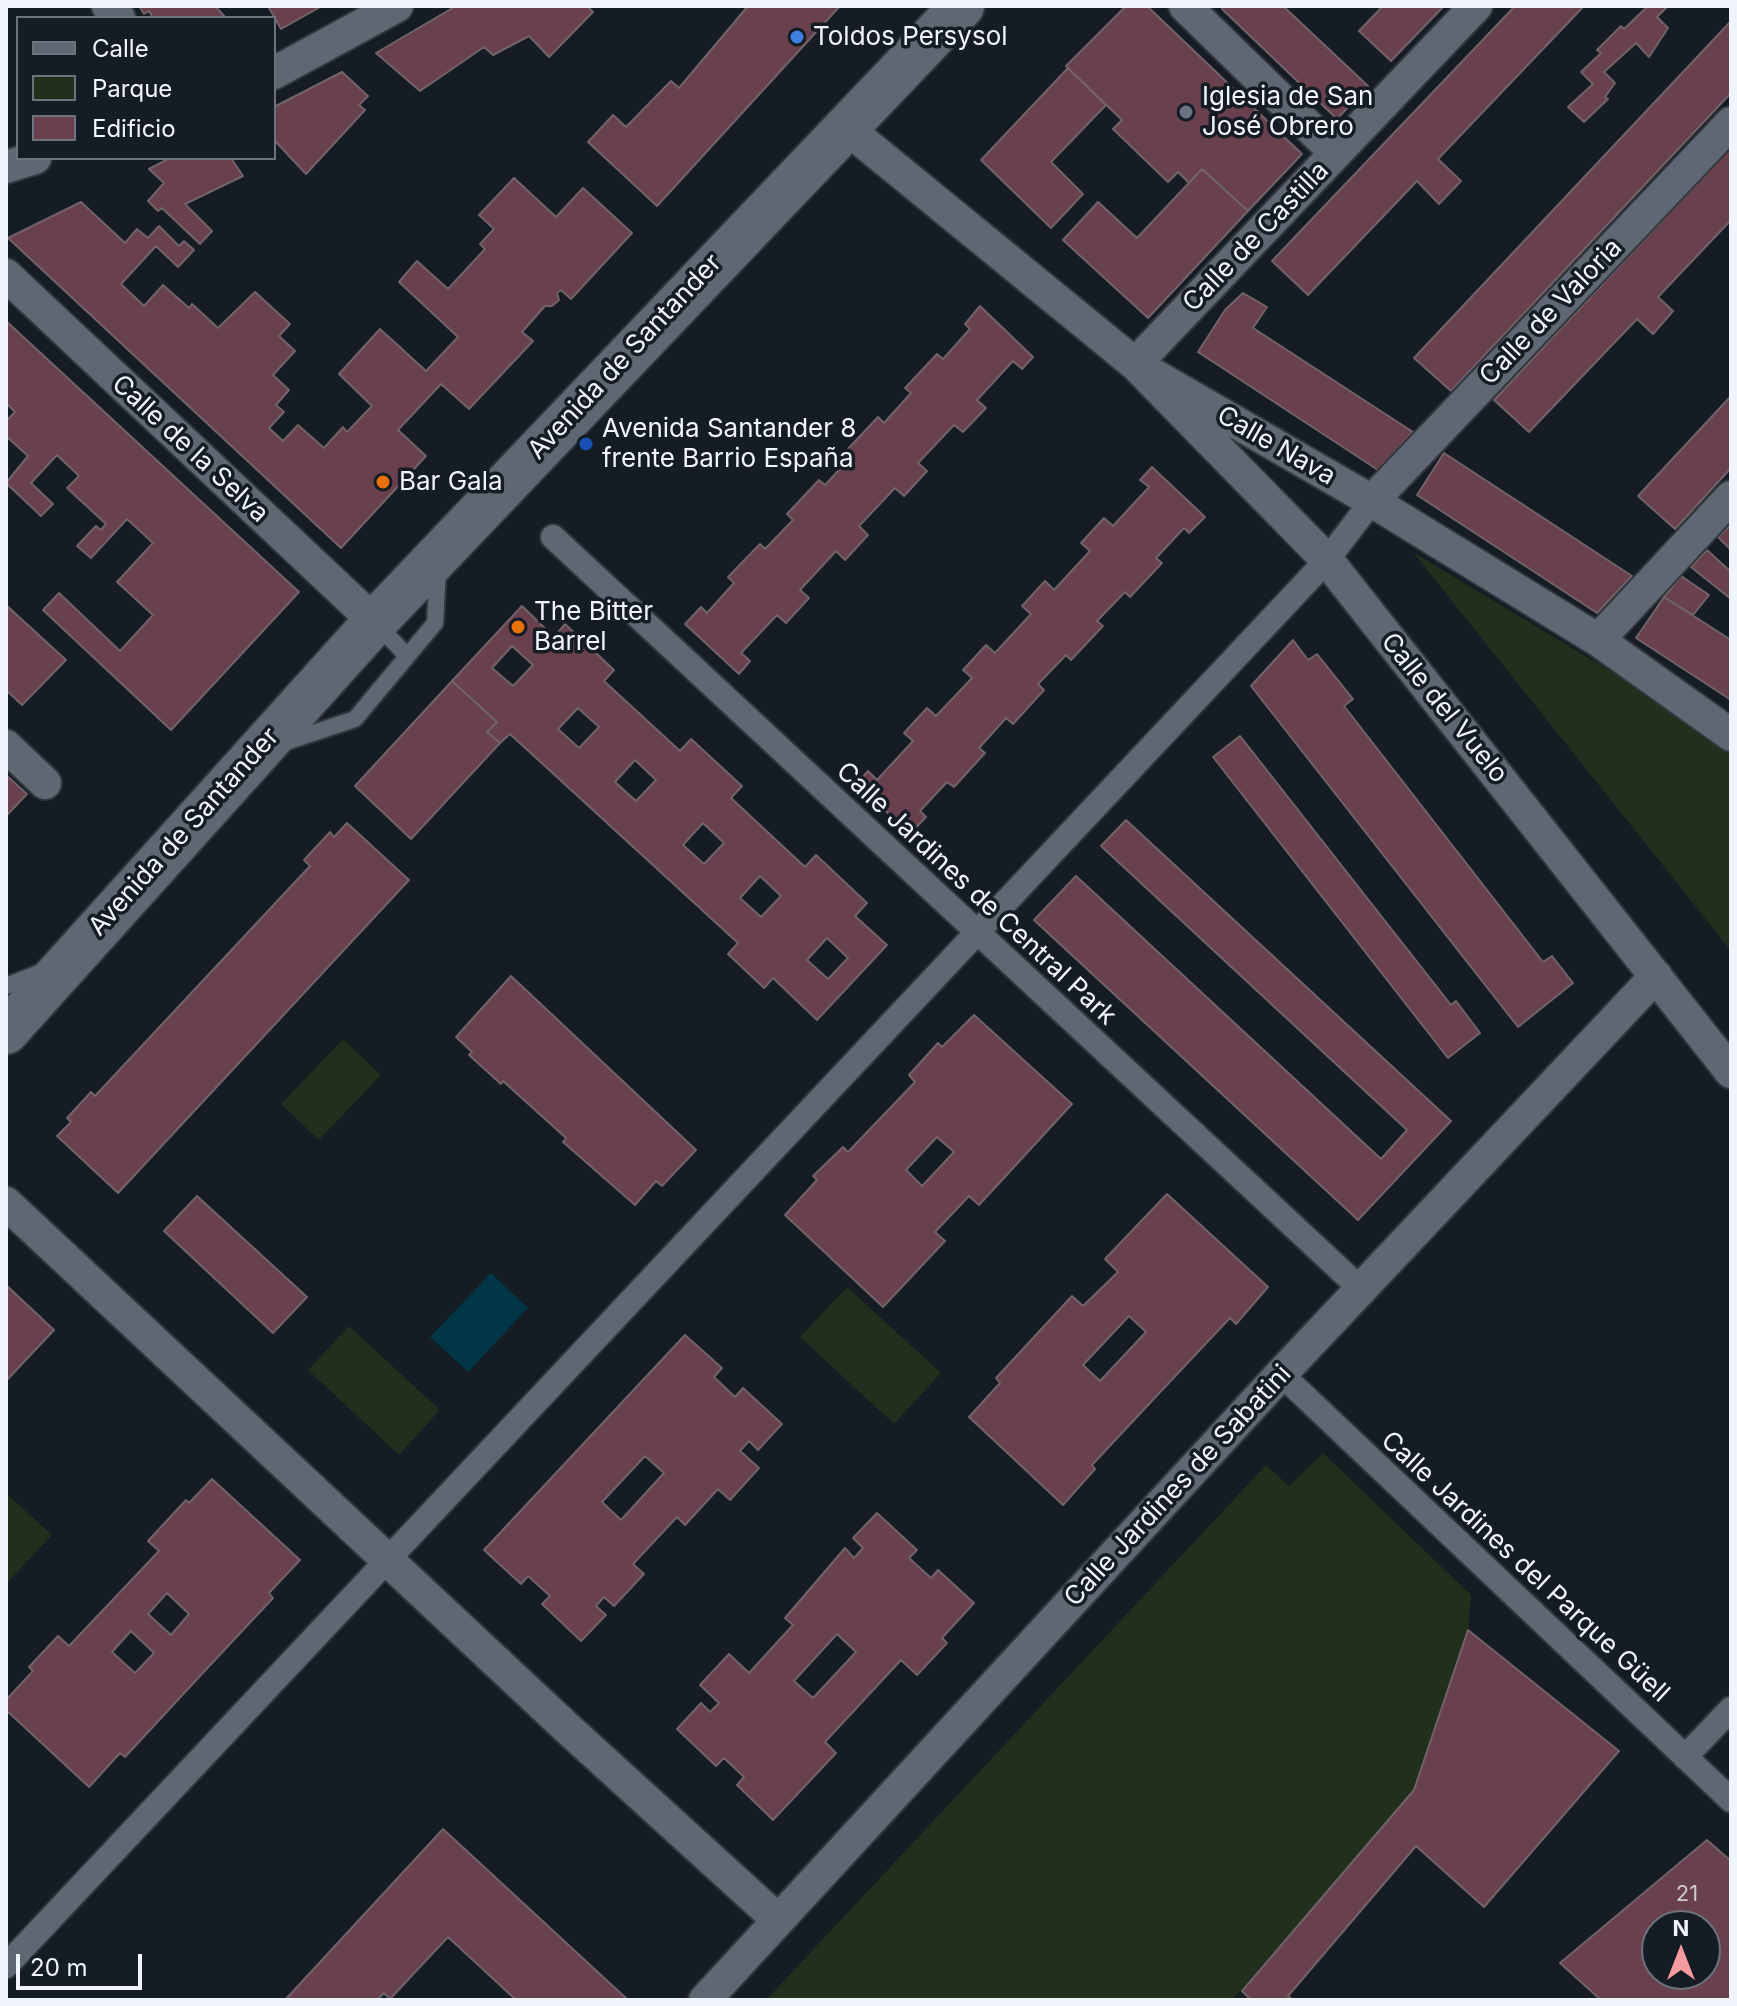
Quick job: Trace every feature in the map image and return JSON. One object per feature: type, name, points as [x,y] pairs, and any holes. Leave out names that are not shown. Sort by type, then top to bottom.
[{"type":"main road","name":"Avenida de Santander","points":[[6,1032],[375,622],[844,126],[962,6]]},
{"type":"street","points":[[276,72],[397,6]]},
{"type":"street","points":[[1185,6],[1336,153]]},
{"type":"street","name":"Calle de Castilla","points":[[1135,364],[1476,6]]},
{"type":"street","name":"Calle de Valoria","points":[[1372,501],[1731,123]]},
{"type":"street","name":"Calle Nava","points":[[844,126],[1135,364],[1372,501],[1598,640],[1731,735]]},
{"type":"street","points":[[6,167],[29,160]]},
{"type":"street","name":"Calle de la Selva","points":[[6,275],[375,622]]},
{"type":"street","name":"Calle del Vuelo","points":[[1135,364],[1327,560],[1731,1072]]},
{"type":"street","points":[[1598,640],[1731,497]]},
{"type":"street","points":[[6,1966],[1327,560],[1372,501]]},
{"type":"street","name":"Calle Jardines de Central Park","points":[[553,537],[1362,1290]]},
{"type":"street","points":[[6,746],[45,783]]},
{"type":"street","name":"Calle Jardines de Sabatini","points":[[705,2000],[1281,1374],[1656,976]]},
{"type":"street","points":[[6,1203],[778,1920]]},
{"type":"street","name":"Calle Jardines del Parque Güell","points":[[1281,1374],[1731,1800]]},
{"type":"street","points":[[1685,1757],[1731,1709]]},
{"type":"lane","points":[[256,752],[355,719],[435,623],[439,554]]},
{"type":"lane","points":[[375,622],[407,656]]},
{"type":"lane","name":"Avenida de Santander","points":[[6,986],[67,961]]},
{"type":"green space","points":[[1413,552],[1731,744],[1731,951]]},
{"type":"green space","points":[[343,1039],[381,1075],[319,1140],[281,1104]]},
{"type":"green space","points":[[847,1287],[941,1373],[894,1424],[800,1337]]},
{"type":"green space","points":[[349,1326],[440,1410],[399,1455],[308,1370]]},
{"type":"green space","points":[[1323,1453],[1471,1595],[1468,1630],[1414,1790],[1232,2000],[766,2000],[1266,1465],[1289,1486]]},
{"type":"green space","points":[[6,1493],[52,1535],[6,1584]]},
{"type":"water","points":[[491,1273],[528,1308],[468,1372],[430,1337]]},
{"type":"building","points":[[139,6],[215,6],[224,16],[152,16],[149,11],[144,14]]},
{"type":"building","points":[[268,6],[322,6],[281,29]]},
{"type":"building","points":[[456,6],[587,6],[593,12],[549,57],[529,36],[493,55],[484,47],[420,91],[376,53]]},
{"type":"building","points":[[748,6],[840,6],[657,206],[588,142],[613,115],[626,127],[671,81],[679,88]]},
{"type":"building","name":"Iglesia de San José Obrero","points":[[1126,6],[1147,6],[1302,154],[1248,211],[1202,169],[1189,183],[1178,172],[1168,182],[1113,129],[1122,120],[1066,66]]},
{"type":"building","points":[[1224,6],[1283,6],[1368,86],[1337,119],[1222,9]]},
{"type":"building","points":[[1383,6],[1444,6],[1391,61],[1359,31]]},
{"type":"building","points":[[1515,6],[1584,6],[1438,159],[1461,181],[1439,204],[1417,181],[1308,295],[1272,261]]},
{"type":"building","points":[[1648,6],[1668,6],[1657,17],[1668,28],[1649,57],[1636,43],[1604,72],[1615,83],[1605,97],[1608,99],[1584,122],[1568,107],[1593,84],[1581,72],[1601,53],[1597,50],[1621,26],[1624,29]]},
{"type":"building","points":[[1731,21],[1731,93],[1451,391],[1414,358]]},
{"type":"building","points":[[1068,68],[1106,105],[1051,162],[1083,194],[1051,228],[981,160]]},
{"type":"building","points":[[342,72],[368,96],[359,105],[365,110],[306,174],[276,142],[276,106]]},
{"type":"building","points":[[1731,147],[1731,220],[1658,297],[1673,311],[1653,334],[1637,319],[1529,432],[1494,400]]},
{"type":"building","points":[[166,160],[232,160],[243,176],[185,204],[212,231],[200,244],[162,208],[158,211],[148,201],[164,183],[149,169]]},
{"type":"building","points":[[1202,169],[1248,211],[1148,318],[1063,240],[1098,202],[1137,238]]},
{"type":"building","points":[[514,178],[556,217],[583,188],[632,233],[571,299],[561,290],[557,293],[559,300],[552,306],[545,306],[522,332],[533,341],[469,409],[441,384],[398,430],[426,456],[341,548],[8,238],[81,202],[125,243],[137,229],[148,238],[159,226],[179,246],[184,241],[194,250],[178,267],[156,246],[121,284],[144,306],[163,285],[189,308],[192,304],[218,328],[255,292],[290,324],[279,336],[295,351],[273,375],[289,390],[276,405],[284,412],[269,428],[283,441],[298,425],[324,448],[343,427],[347,432],[372,406],[339,374],[380,329],[426,371],[458,337],[399,282],[417,261],[448,289],[485,249],[480,244],[494,229],[479,215]]},
{"type":"building","points":[[1243,293],[1267,307],[1253,328],[1413,432],[1378,470],[1198,352],[1225,310]]},
{"type":"building","points":[[980,306],[1033,357],[1022,369],[1013,361],[977,400],[986,408],[963,432],[954,425],[918,463],[927,471],[904,496],[895,488],[859,526],[868,535],[845,560],[836,551],[800,590],[809,598],[786,623],[777,615],[741,653],[750,661],[739,674],[685,624],[701,607],[707,613],[734,583],[728,577],[760,544],[765,549],[793,520],[787,514],[819,480],[825,485],[852,456],[846,451],[878,417],[884,423],[911,393],[905,388],[937,354],[943,359],[970,329],[965,324]]},
{"type":"building","points":[[6,321],[299,592],[171,730],[43,610],[59,593],[120,651],[153,615],[117,582],[153,543],[127,519],[91,558],[77,546],[96,526],[101,530],[106,524],[67,488],[79,476],[57,455],[31,483],[53,504],[41,516],[6,483],[28,456],[6,436],[6,421],[15,412],[6,403]]},
{"type":"building","points":[[1731,396],[1731,468],[1675,529],[1638,496]]},
{"type":"building","points":[[1444,453],[1632,576],[1597,613],[1417,495]]},
{"type":"building","points":[[1152,467],[1205,517],[1189,533],[1184,528],[1156,558],[1162,563],[1130,597],[1125,592],[1097,621],[1103,626],[1071,660],[1066,655],[1038,684],[1044,690],[1013,724],[1006,718],[979,748],[985,753],[954,787],[947,782],[920,811],[926,817],[910,834],[857,784],[868,771],[877,780],[913,741],[904,733],[927,708],[936,716],[972,678],[963,670],[986,645],[995,653],[1031,614],[1022,606],[1045,581],[1054,590],[1090,551],[1081,543],[1104,518],[1113,526],[1149,487],[1140,480]]},
{"type":"building","points":[[1731,524],[1731,550],[1718,537]]},
{"type":"building","points":[[1707,550],[1731,572],[1731,599],[1691,567]]},
{"type":"building","points":[[1681,576],[1709,595],[1693,615],[1664,597]]},
{"type":"building","points":[[1664,597],[1731,640],[1731,700],[1636,638]]},
{"type":"building","points":[[6,605],[66,660],[22,705],[6,690]]},
{"type":"building","points":[[522,606],[554,637],[565,624],[614,670],[604,681],[680,751],[691,739],[742,786],[731,798],[805,867],[816,855],[867,903],[855,916],[887,945],[817,1020],[773,978],[764,988],[728,954],[738,943],[510,734],[500,743],[487,732],[497,722],[452,681]],"holes":[[[512,646],[533,665],[513,686],[492,668]],[[578,708],[599,727],[579,748],[558,729]],[[635,760],[656,780],[636,801],[615,782]],[[703,823],[724,843],[704,864],[683,845]],[[760,876],[781,896],[761,917],[740,898]],[[827,938],[848,958],[828,979],[807,960]]]},
{"type":"building","points":[[1293,640],[1308,660],[1317,654],[1353,699],[1344,706],[1543,962],[1552,956],[1573,983],[1518,1027],[1251,686]]},
{"type":"building","points":[[452,681],[497,722],[487,732],[500,743],[411,839],[355,786]]},
{"type":"building","points":[[1240,736],[1451,1005],[1456,1001],[1480,1033],[1448,1058],[1213,757]]},
{"type":"building","points":[[6,775],[27,794],[6,816]]},
{"type":"building","points":[[1126,820],[1451,1121],[1358,1220],[1034,920],[1076,876],[1381,1159],[1407,1130],[1101,846]]},
{"type":"building","points":[[347,823],[409,880],[118,1193],[57,1136],[71,1122],[67,1118],[91,1092],[95,1096],[310,866],[304,860],[330,832],[334,837]]},
{"type":"building","points":[[511,976],[696,1150],[662,1186],[656,1181],[635,1205],[563,1142],[566,1138],[503,1081],[501,1084],[469,1055],[472,1052],[456,1037]]},
{"type":"building","points":[[974,1015],[1072,1104],[979,1205],[969,1196],[935,1232],[945,1241],[883,1307],[785,1215],[817,1180],[813,1176],[843,1147],[848,1152],[915,1082],[909,1075],[938,1043],[942,1047]],"holes":[[[937,1137],[954,1152],[922,1186],[906,1170]]]},
{"type":"building","points":[[1167,1194],[1268,1287],[1236,1324],[1230,1318],[1164,1388],[1092,1465],[1095,1469],[1063,1505],[969,1417],[1000,1383],[996,1378],[1072,1296],[1083,1306],[1118,1272],[1105,1259]],"holes":[[[1129,1316],[1146,1332],[1100,1381],[1083,1365]]]},
{"type":"building","points":[[197,1196],[307,1297],[273,1333],[164,1231]]},
{"type":"building","points":[[6,1285],[54,1330],[6,1381]]},
{"type":"building","points":[[685,1335],[722,1368],[714,1377],[735,1397],[743,1388],[782,1424],[758,1450],[749,1441],[740,1451],[759,1468],[730,1500],[718,1489],[685,1525],[677,1517],[633,1564],[644,1574],[614,1606],[604,1597],[596,1606],[606,1615],[581,1641],[542,1604],[550,1596],[528,1576],[521,1584],[484,1550]],"holes":[[[645,1456],[664,1473],[621,1520],[602,1502]]]},
{"type":"building","points":[[212,1479],[300,1560],[269,1593],[273,1598],[125,1757],[120,1753],[89,1787],[6,1710],[6,1700],[33,1671],[29,1667],[58,1636],[69,1646],[159,1551],[148,1541],[186,1500],[189,1503]],"holes":[[[167,1593],[189,1614],[171,1635],[148,1614]],[[131,1631],[154,1653],[135,1673],[112,1652]]]},
{"type":"building","points":[[877,1513],[917,1550],[909,1558],[931,1578],[938,1570],[974,1603],[942,1638],[947,1643],[917,1675],[901,1660],[825,1742],[836,1753],[773,1820],[737,1785],[744,1777],[724,1758],[716,1766],[677,1729],[701,1703],[710,1712],[719,1703],[700,1685],[729,1654],[749,1673],[793,1625],[785,1618],[845,1548],[854,1558],[863,1548],[853,1538]],"holes":[[[837,1634],[856,1652],[813,1698],[794,1681]]]},
{"type":"building","points":[[1468,1630],[1619,1751],[1484,1907],[1416,1846],[1288,1996],[1293,2000],[1251,2000],[1242,1991],[1414,1790]]},
{"type":"building","points":[[443,1829],[628,2000],[516,2000],[448,1937],[390,1999],[384,1993],[377,2000],[285,2000]]},
{"type":"building","points":[[1707,1840],[1731,1861],[1731,2000],[1601,2000],[1560,1963]]},
{"type":"place","name":"Toldos Persysol","points":[[797,37]]},
{"type":"place","name":"Iglesia de San José Obrero","points":[[1186,112]]},
{"type":"place","name":"Avenida Santander 8 frente Barrio España","points":[[586,444]]},
{"type":"place","name":"Bar Gala","points":[[383,482]]},
{"type":"place","name":"The Bitter Barrel","points":[[518,627]]}]
